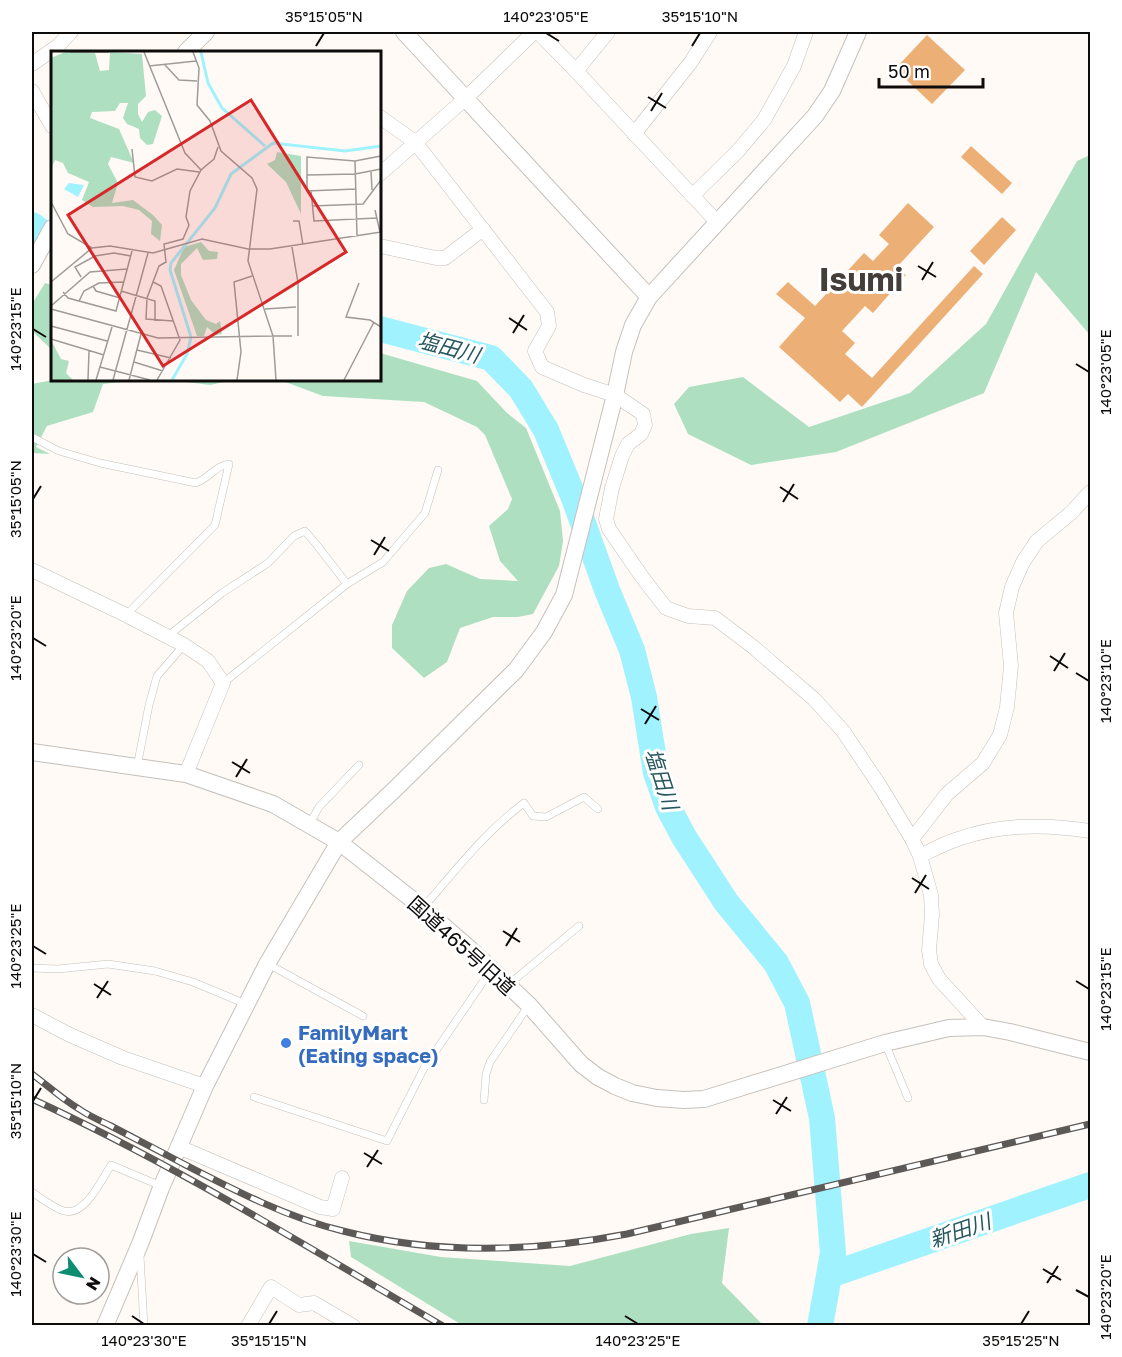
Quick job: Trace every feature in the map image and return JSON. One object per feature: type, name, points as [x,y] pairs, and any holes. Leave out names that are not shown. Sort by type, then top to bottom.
[{"type":"street","points":[[32,64],[58,46],[71,32]]},
{"type":"street","points":[[187,51],[206,32]]},
{"type":"street","points":[[404,32],[649,297]]},
{"type":"street","points":[[381,173],[536,32],[576,70],[717,222]]},
{"type":"street","points":[[576,70],[608,32]]},
{"type":"street","points":[[634,134],[691,62],[710,32]]},
{"type":"street","points":[[692,196],[737,152],[764,120],[794,66],[806,32]]},
{"type":"street","points":[[105,1326],[205,1086],[267,964],[339,842],[516,670],[544,632],[564,595],[598,465],[624,352],[633,325],[649,297],[815,116],[832,91],[858,32]]},
{"type":"street","points":[[32,91],[51,124]]},
{"type":"street","points":[[381,118],[415,142],[548,312],[549,326],[535,351],[542,367],[615,395],[643,414],[645,425],[641,434],[628,444],[612,488],[606,519],[609,530],[666,608],[688,616],[715,618],[814,699],[843,731],[880,786],[912,838],[920,856],[931,895],[929,950],[931,963],[939,979],[983,1027]]},
{"type":"street","points":[[381,246],[445,258],[483,229]]},
{"type":"street","points":[[32,265],[51,230]]},
{"type":"street","points":[[912,838],[947,794],[983,763],[1000,735],[1007,707],[1011,666],[1006,613],[1012,587],[1023,562],[1037,541],[1072,513],[1090,492]]},
{"type":"street","points":[[32,570],[168,636],[208,661],[223,683],[186,774]]},
{"type":"street","name":"国道465号旧道","points":[[32,752],[186,774],[273,804],[339,842],[423,908],[529,1005],[581,1064],[598,1077],[632,1093],[657,1098],[704,1099],[885,1043],[949,1028],[983,1027],[1090,1052]]},
{"type":"street","points":[[920,856],[958,839],[994,830],[1063,826],[1090,831]]},
{"type":"street","points":[[32,1015],[70,1035],[123,1058],[205,1086]]},
{"type":"street","points":[[179,1147],[320,1208],[333,1209],[342,1178]]},
{"type":"street","points":[[248,1326],[271,1287],[299,1305],[314,1303],[353,1326]]},
{"type":"lane","points":[[32,437],[59,451],[196,483],[205,480],[219,466],[229,464],[215,525],[126,615]]},
{"type":"lane","points":[[223,683],[347,584],[383,562],[425,513],[438,470]]},
{"type":"lane","points":[[168,636],[222,593],[268,562],[294,536],[305,531],[347,584]]},
{"type":"lane","points":[[137,767],[157,676],[184,645]]},
{"type":"lane","points":[[309,825],[319,807],[359,765]]},
{"type":"lane","points":[[423,908],[474,849],[524,803],[533,816],[546,817],[584,797],[598,809]]},
{"type":"lane","points":[[508,985],[579,926]]},
{"type":"lane","points":[[32,968],[58,969],[108,964],[155,971],[193,982],[246,1004]]},
{"type":"lane","points":[[267,964],[363,1016]]},
{"type":"lane","points":[[254,1097],[387,1142],[424,1068],[492,970]]},
{"type":"lane","points":[[484,1100],[486,1074],[490,1062],[529,1005]]},
{"type":"lane","points":[[885,1043],[908,1098]]},
{"type":"lane","points":[[32,1192],[64,1212],[76,1211],[88,1202],[111,1165],[154,1183]]},
{"type":"lane","points":[[140,1244],[144,1326]]},
{"type":"green space","points":[[1090,155],[1090,335],[1036,272],[984,393],[836,452],[751,465],[688,434],[674,404],[689,387],[743,377],[809,427],[910,393],[986,324],[1077,161]]},
{"type":"green space","points":[[45,283],[51,285],[51,349],[32,331],[32,304]]},
{"type":"green space","points":[[381,353],[477,381],[507,413],[526,428],[560,511],[563,541],[559,566],[533,614],[518,617],[493,617],[460,628],[447,662],[424,678],[392,648],[392,625],[407,591],[429,568],[446,564],[480,579],[518,581],[500,561],[489,526],[508,509],[512,499],[485,435],[477,427],[424,402],[323,396],[283,381],[381,381]]},
{"type":"green space","points":[[51,380],[130,381],[103,384],[93,412],[47,426],[36,447],[50,454],[32,453],[32,384]]},
{"type":"green space","points":[[179,381],[228,381],[210,385]]},
{"type":"green space","points":[[729,1228],[722,1283],[761,1323],[759,1325],[462,1325],[351,1257],[349,1241],[441,1257],[570,1266],[691,1234]]},
{"type":"building","points":[[927,35],[965,70],[932,104],[895,69]]},
{"type":"building","points":[[971,146],[1012,183],[1002,194],[961,157]]},
{"type":"building","points":[[908,203],[934,227],[897,267],[906,275],[873,313],[865,306],[842,331],[855,343],[845,354],[872,378],[974,266],[983,274],[862,407],[848,394],[840,402],[779,347],[805,318],[776,294],[788,282],[815,306],[864,253],[873,261],[889,244],[879,235]]},
{"type":"building","points":[[1002,217],[1016,230],[984,265],[970,251]]},
{"type":"waterway","name":"塩田川","points":[[32,225],[51,239]]},
{"type":"waterway","name":"塩田川","points":[[381,329],[491,358],[521,389],[546,430],[632,650],[644,697],[656,773],[668,807],[684,837],[726,902],[776,963],[797,1003],[822,1118],[833,1253],[820,1326]]},
{"type":"waterway","name":"新田川","points":[[830,1275],[1090,1185]]},
{"type":"railway","points":[[32,1074],[87,1114],[219,1182],[280,1210],[321,1225],[378,1239],[449,1247],[520,1247],[627,1234],[1090,1124]]},
{"type":"railway","points":[[32,1099],[189,1179],[443,1326]]},
{"type":"place","name":"FamilyMart (Eating space)","points":[[286,1043]]},
{"type":"district","name":"Isumi","points":[[861,279]]}]
